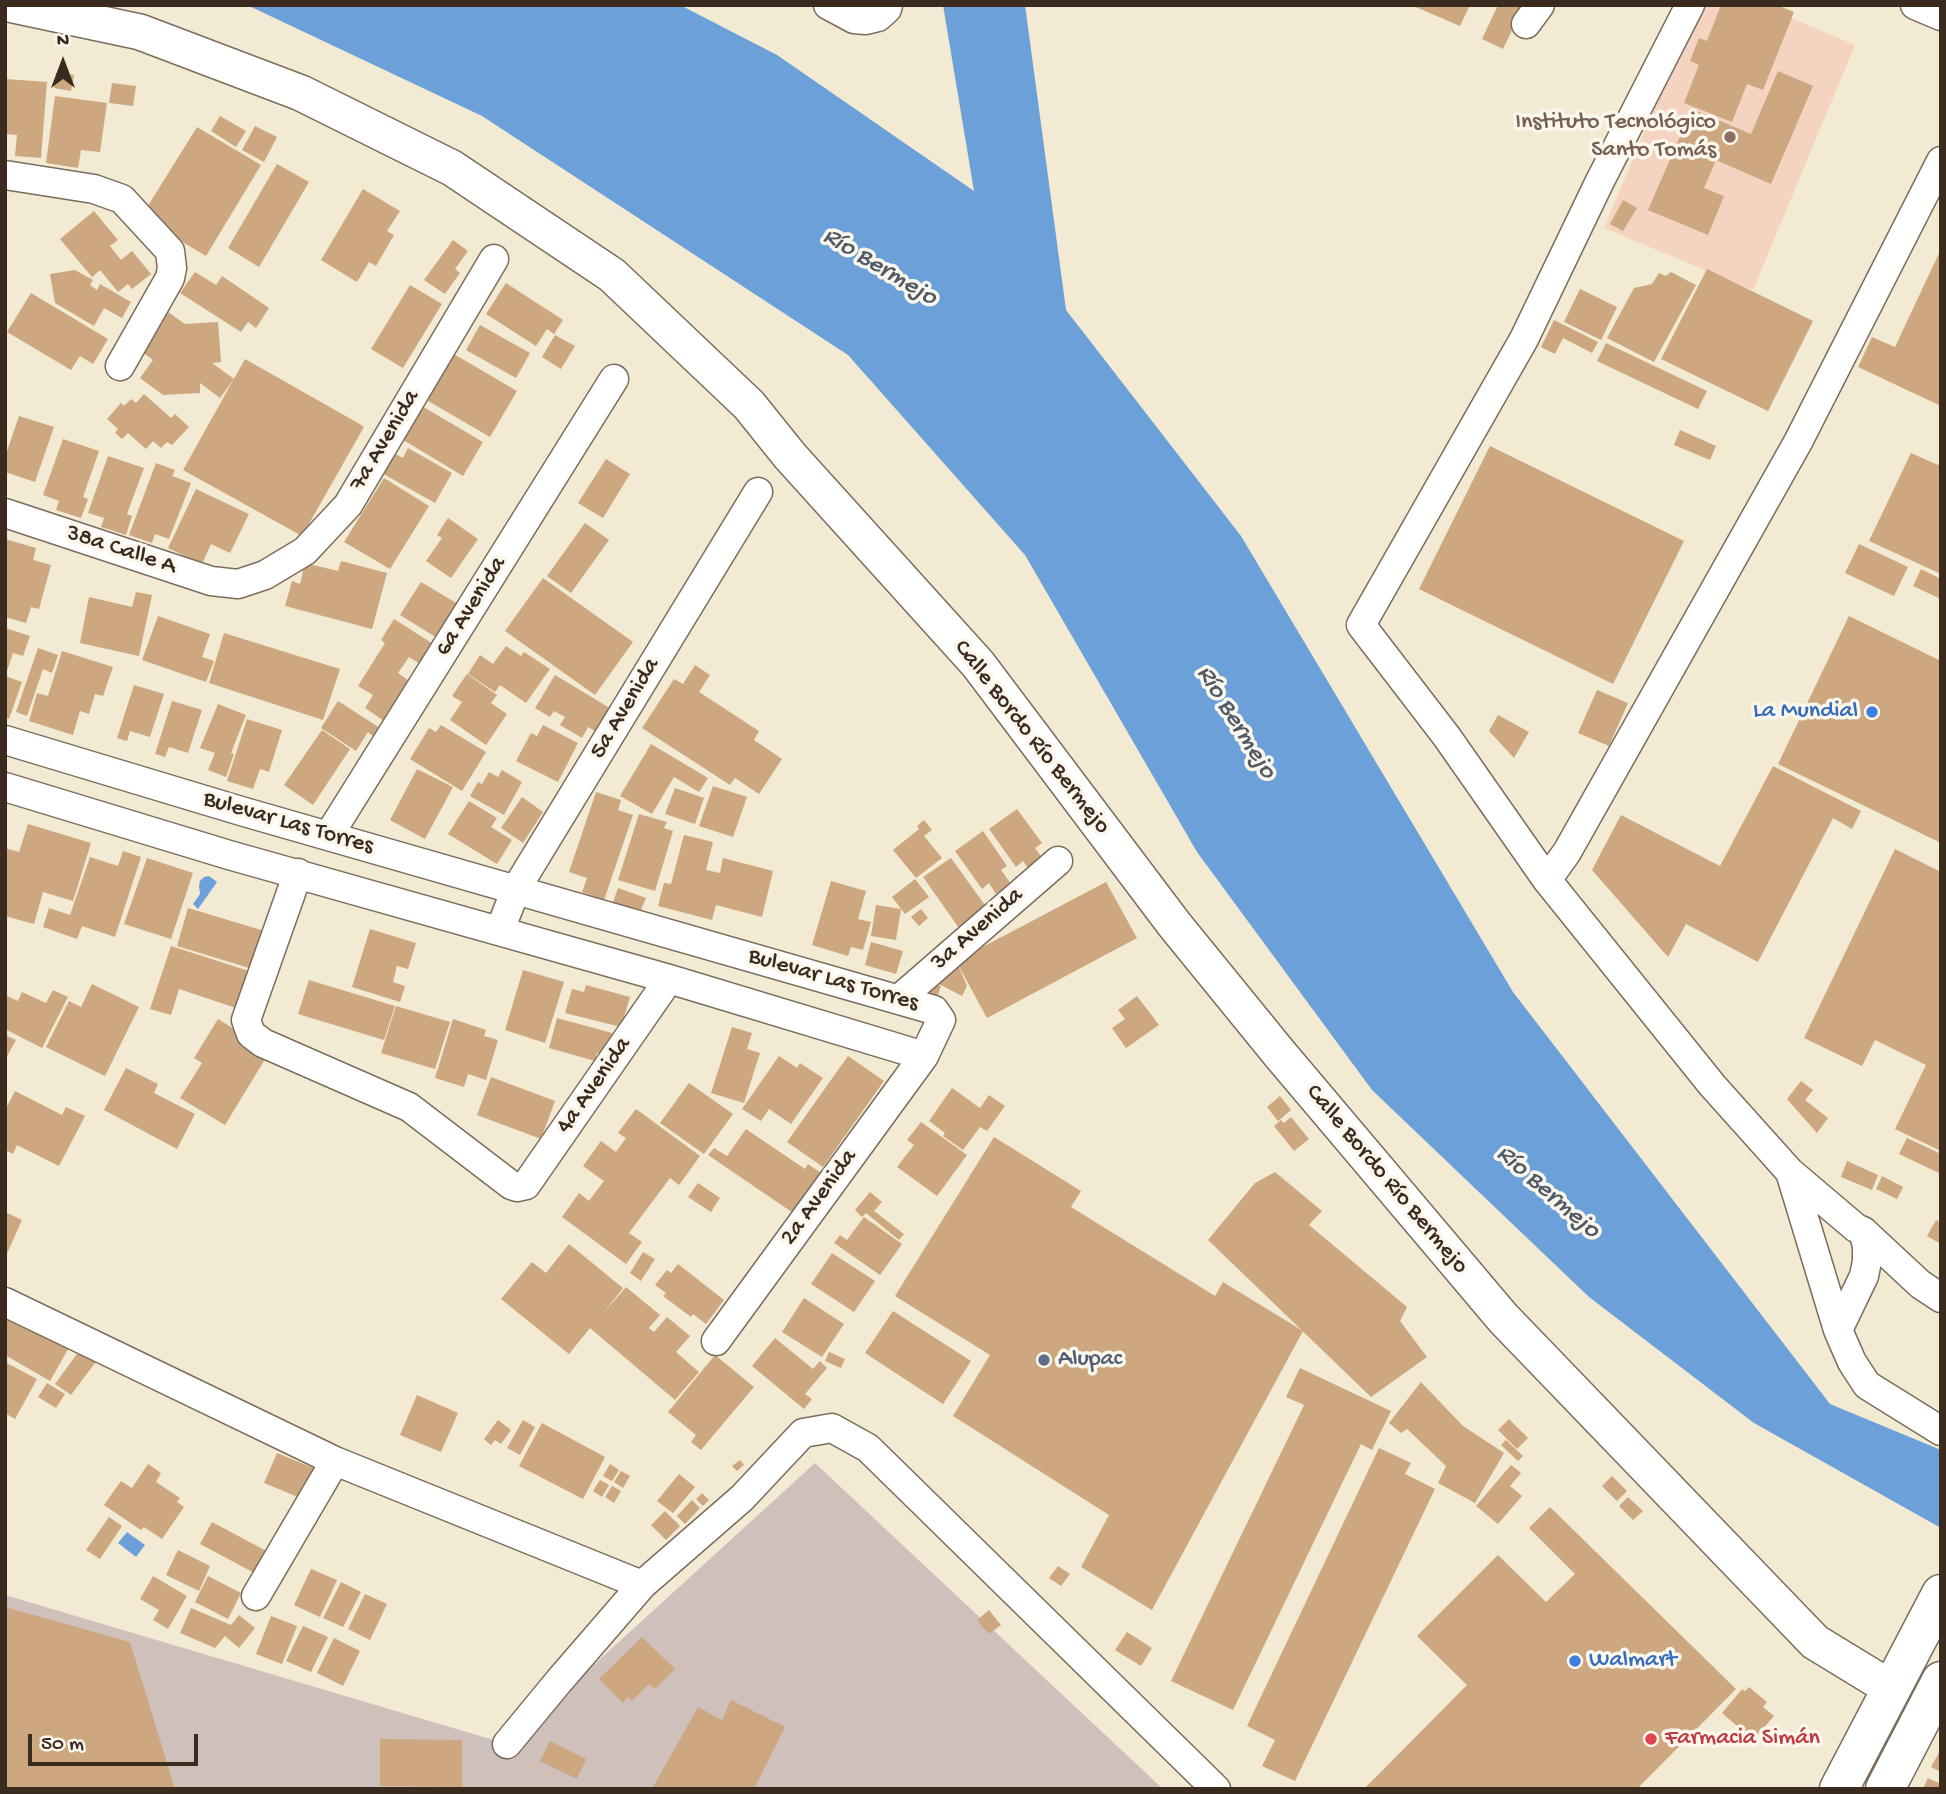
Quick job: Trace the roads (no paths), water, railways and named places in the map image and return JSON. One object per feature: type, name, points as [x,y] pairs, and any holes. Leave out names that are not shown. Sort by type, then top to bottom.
[{"type":"highway","points":[[1839,1789],[1941,1594]]},
{"type":"highway","points":[[1885,1789],[1936,1699]]},
{"type":"main road","name":"Calle Bordo Río Bermejo","points":[[13,5],[140,32],[301,93],[452,167],[612,275],[749,405],[790,456],[978,664],[1174,924],[1503,1318],[1815,1642],[1892,1689]]},
{"type":"street","points":[[828,5],[854,19],[866,20],[883,11]]},
{"type":"street","points":[[1690,5],[1599,183],[1524,339],[1361,625],[1447,737],[1548,880],[1712,1085],[1790,1172],[1931,1291]]},
{"type":"street","points":[[1915,5],[1941,16]]},
{"type":"street","points":[[1548,880],[1567,852],[1798,443],[1941,161]]},
{"type":"street","points":[[5,175],[94,189],[122,199],[170,251],[170,278],[120,366]]},
{"type":"street","name":"7a Avenida","points":[[238,584],[265,575],[305,551],[348,505],[494,259]]},
{"type":"street","name":"6a Avenida","points":[[329,835],[614,379]]},
{"type":"street","name":"5a Avenida","points":[[500,930],[516,890],[758,492]]},
{"type":"street","name":"38a Calle A","points":[[5,513],[211,581],[238,584]]},
{"type":"street","name":"Bulevar Las Torres","points":[[5,740],[241,811],[898,999],[934,1010],[941,1020],[924,1056],[500,930],[229,855],[5,787]]},
{"type":"street","points":[[229,855],[241,811]]},
{"type":"street","name":"3a Avenida","points":[[898,999],[1058,861]]},
{"type":"street","name":"4a Avenida","points":[[298,873],[246,1020],[251,1034],[263,1043],[409,1107],[517,1187],[526,1185],[669,979]]},
{"type":"street","name":"2a Avenida","points":[[716,1341],[924,1056]]},
{"type":"street","points":[[1790,1172],[1838,1330],[1852,1362],[1867,1385],[1941,1430]]},
{"type":"street","points":[[1818,1265],[1827,1245],[1859,1229]]},
{"type":"street","points":[[1838,1330],[1864,1276],[1867,1246],[1859,1229]]},
{"type":"street","points":[[1858,1291],[1888,1280],[1904,1280],[1931,1291]]},
{"type":"street","points":[[5,1301],[335,1461],[642,1585]]},
{"type":"street","points":[[507,1744],[642,1585],[742,1498],[803,1433],[832,1428],[868,1448],[1216,1789]]},
{"type":"street","points":[[256,1596],[335,1461]]},
{"type":"water","name":"Río Bermejo","points":[[247,5],[680,5],[777,55],[974,191],[943,5],[1025,5],[1066,310],[1241,536],[1513,992],[1830,1404],[1941,1450],[1941,1528],[1754,1423],[1589,1297],[1372,1090],[1197,852],[1025,555],[848,355],[482,116]]},
{"type":"water","points":[[209,876],[217,882],[198,909],[193,904],[200,894],[200,881]]},
{"type":"water","points":[[127,1532],[145,1545],[136,1557],[118,1543]]},
{"type":"place","name":"Instituto Tecnológico Santo Tomás","points":[[1730,137]]},
{"type":"place","name":"La Mundial","points":[[1872,712]]},
{"type":"place","name":"Alupac","points":[[1044,1360]]},
{"type":"place","name":"Walmart","points":[[1575,1661]]},
{"type":"place","name":"Farmacia Simán","points":[[1651,1739]]}]
